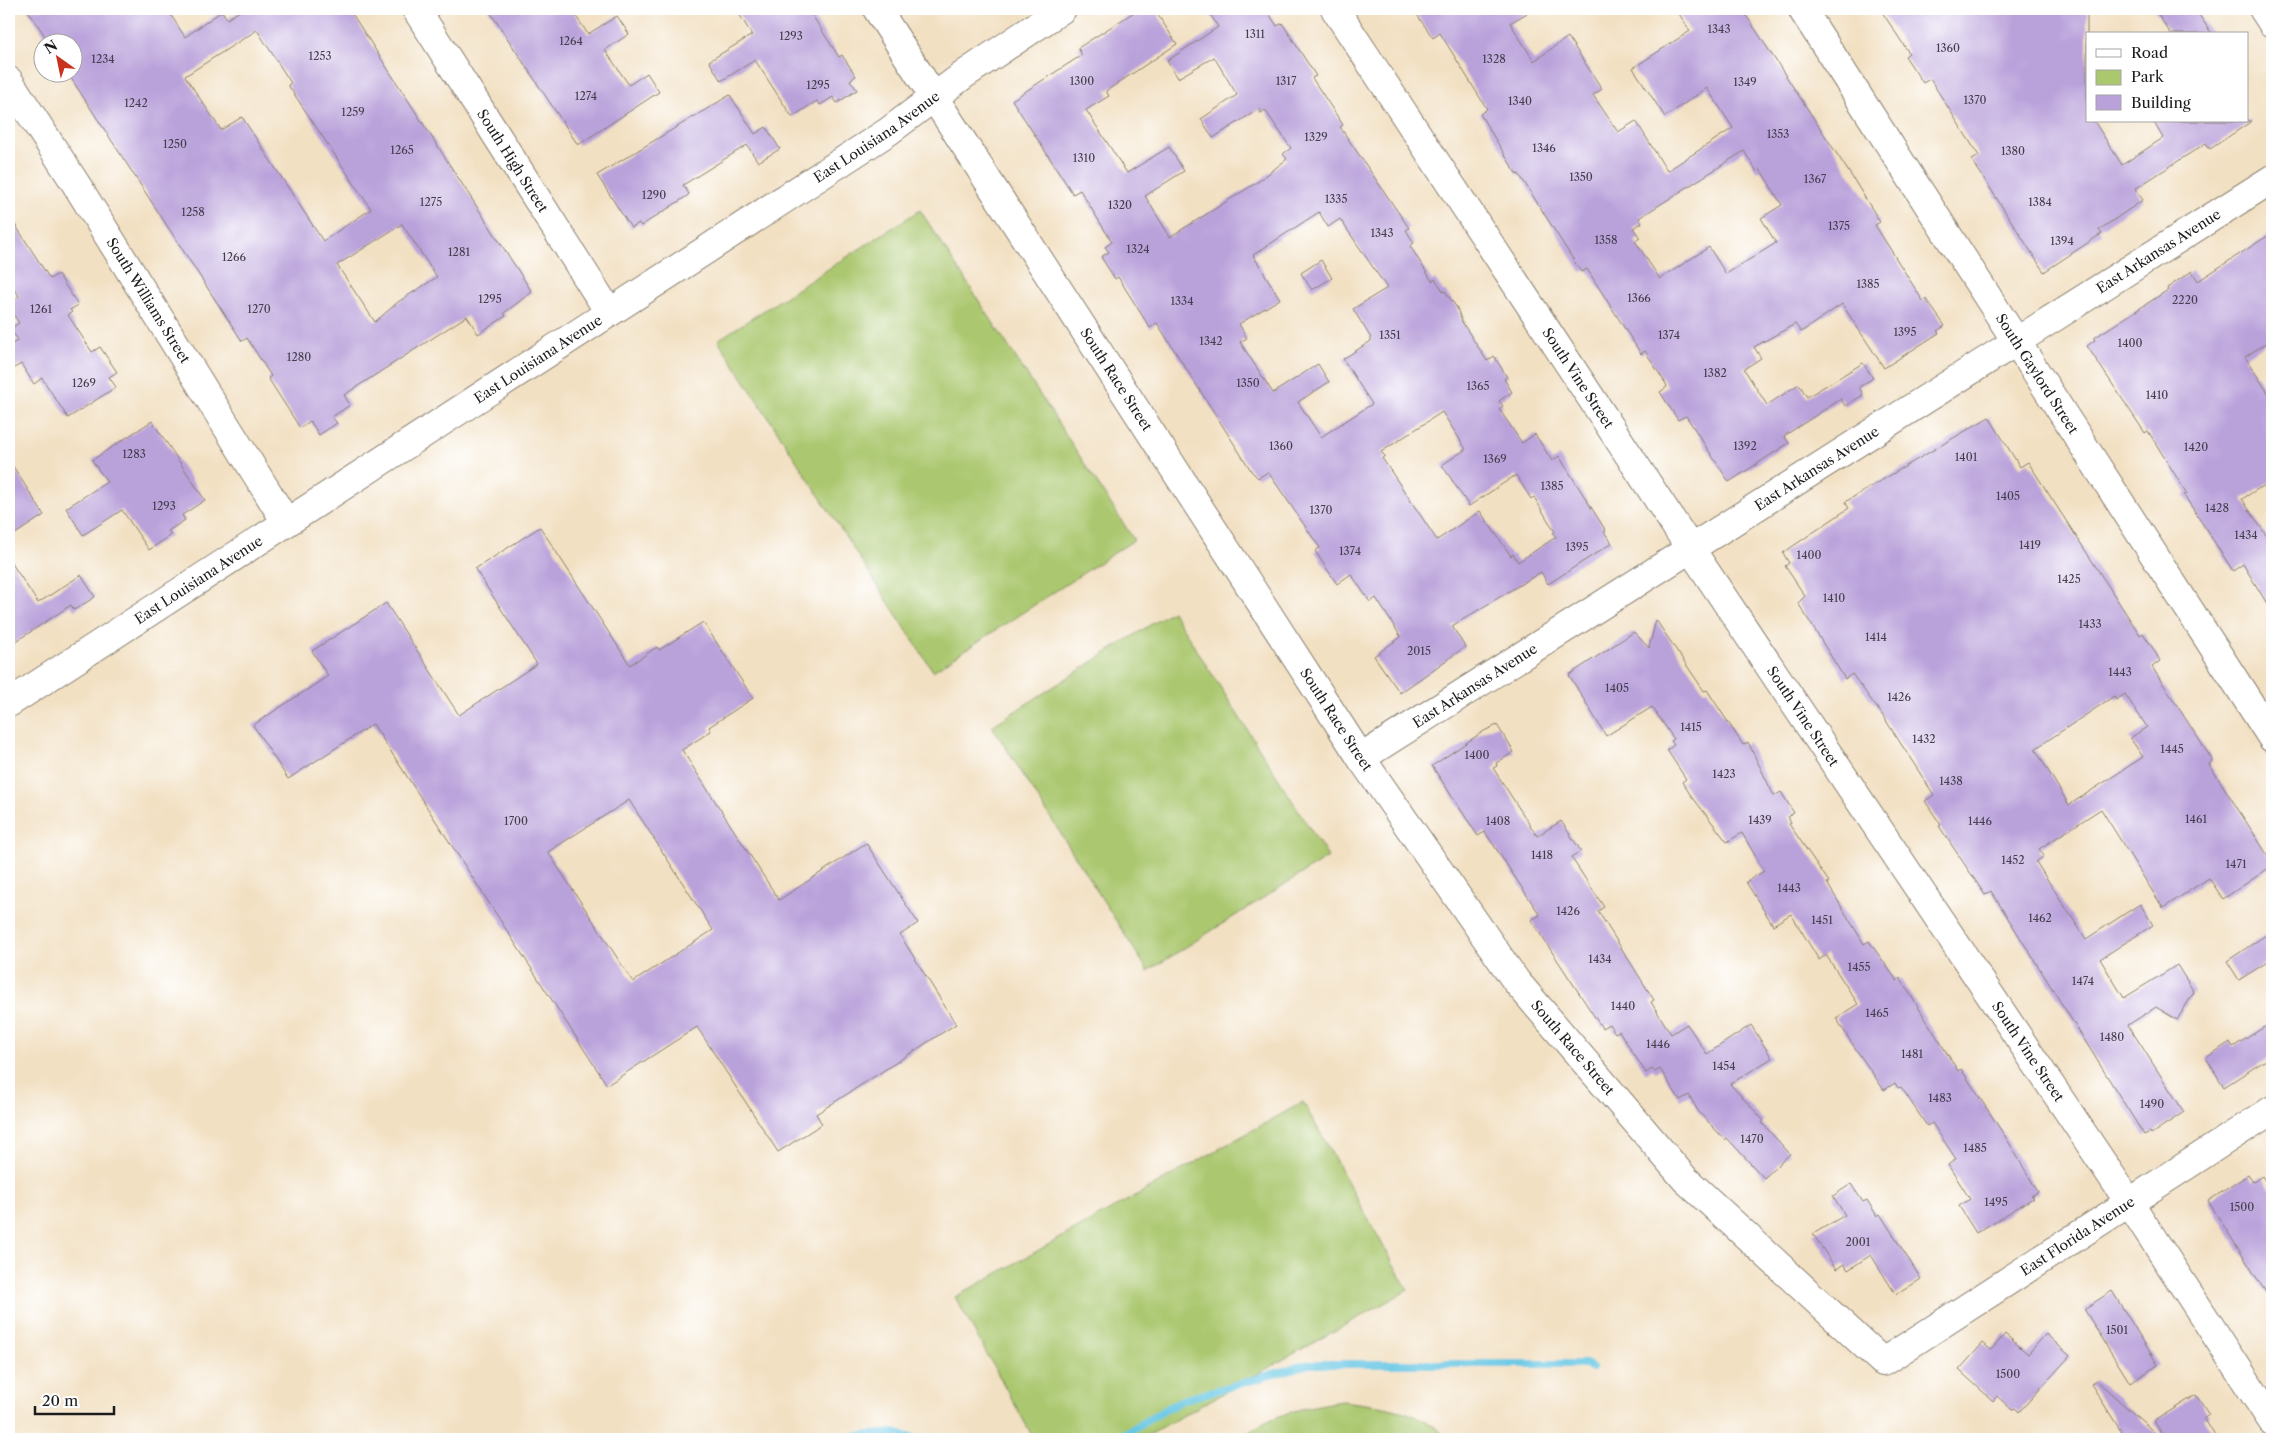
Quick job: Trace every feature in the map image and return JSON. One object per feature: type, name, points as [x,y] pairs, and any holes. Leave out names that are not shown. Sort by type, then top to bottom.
[{"type":"street","name":"South High Street","points":[[416,9],[609,312]]},
{"type":"street","name":"South Race Street","points":[[876,9],[1360,758],[1516,982],[1678,1171],[1882,1362]]},
{"type":"street","name":"East Louisiana Avenue","points":[[9,703],[889,131],[965,74],[1062,9]]},
{"type":"street","name":"South Vine Street","points":[[1335,9],[1690,548],[2129,1202],[2272,1421]]},
{"type":"street","name":"South Gaylord Street","points":[[1802,9],[2272,738]]},
{"type":"street","points":[[2263,9],[2272,23]]},
{"type":"street","name":"South Williams Street","points":[[9,81],[76,184],[286,522]]},
{"type":"street","name":"East Arkansas Avenue","points":[[1360,758],[2272,179]]},
{"type":"street","name":"East Florida Avenue","points":[[1882,1362],[2272,1110]]},
{"type":"green space","points":[[920,210],[1134,540],[933,671],[718,340]]},
{"type":"green space","points":[[1172,611],[1328,857],[1148,971],[992,726]]},
{"type":"green space","points":[[1303,1102],[1408,1290],[1141,1439],[1034,1439],[955,1297]]},
{"type":"green space","points":[[1342,1401],[1385,1407],[1413,1415],[1426,1421],[1448,1439],[1240,1439],[1263,1423],[1288,1413]]},
{"type":"building","points":[[27,9],[167,9],[185,37],[222,11],[227,19],[243,9],[349,9],[532,292],[504,313],[506,316],[478,334],[467,316],[344,395],[350,405],[332,417],[337,423],[319,435],[310,421],[300,428],[268,378],[271,376],[247,338],[242,341],[74,82],[82,82],[82,32],[42,32]],"holes":[[[257,30],[291,83],[288,85],[371,209],[323,241],[242,117],[221,130],[185,76]],[[402,224],[437,277],[398,302],[375,322],[337,265]]]},
{"type":"building","points":[[488,9],[571,9],[588,34],[617,16],[629,34],[605,50],[629,85],[647,73],[659,92],[578,145]]},
{"type":"building","points":[[736,9],[808,9],[839,57],[842,55],[856,76],[850,80],[857,90],[837,103],[833,97],[820,105],[817,101],[792,117],[755,60],[721,81],[709,61],[752,35]]},
{"type":"building","points":[[1139,9],[1154,9],[1177,44],[1106,91],[1109,96],[1086,110],[1127,173],[1169,147],[1184,171],[1145,196],[1170,237],[1259,181],[1287,159],[1283,154],[1291,148],[1265,110],[1261,113],[1259,109],[1213,138],[1201,119],[1237,95],[1214,57],[1178,78],[1167,61],[1218,27],[1207,9],[1266,9],[1277,26],[1282,23],[1316,76],[1312,78],[1343,125],[1340,127],[1409,228],[1406,230],[1414,243],[1410,246],[1432,281],[1435,279],[1457,308],[1462,322],[1487,361],[1494,356],[1507,377],[1504,379],[1512,392],[1499,401],[1503,406],[1499,409],[1522,443],[1535,434],[1552,461],[1559,456],[1612,543],[1548,584],[1541,572],[1452,626],[1465,647],[1400,693],[1374,656],[1401,637],[1376,598],[1370,602],[1351,574],[1337,584],[1315,551],[1320,548],[1268,472],[1258,478],[1252,472],[1157,323],[1150,328],[1118,277],[1115,279],[1101,257],[1109,252],[1105,247],[1112,242],[1080,190],[1073,194],[1012,100],[1082,55],[1078,48]],"holes":[[[1319,212],[1328,227],[1340,219],[1387,288],[1353,309],[1371,341],[1343,359],[1372,404],[1321,437],[1298,402],[1329,382],[1318,364],[1273,393],[1240,342],[1247,338],[1239,324],[1280,299],[1253,255]],[[1442,412],[1466,449],[1442,465],[1469,506],[1516,475],[1531,499],[1534,497],[1555,532],[1553,533],[1556,537],[1518,562],[1513,554],[1511,556],[1480,511],[1437,540],[1382,458],[1385,456],[1381,452]]]},
{"type":"building","points":[[1413,9],[1534,9],[1510,23],[1534,61],[1568,37],[1602,89],[1593,95],[1618,132],[1636,121],[1667,171],[1733,128],[1707,88],[1665,117],[1633,68],[1690,31],[1676,9],[1742,9],[1854,180],[1880,222],[1875,225],[1923,301],[1926,299],[1945,326],[1937,331],[1939,333],[1884,368],[1842,304],[1801,332],[1795,324],[1754,347],[1761,358],[1744,369],[1767,405],[1799,384],[1807,397],[1863,363],[1873,378],[1859,387],[1863,395],[1845,406],[1841,399],[1784,436],[1789,443],[1729,482],[1686,416],[1678,420],[1660,392],[1667,387],[1666,384],[1645,351],[1641,354],[1587,269],[1581,272],[1519,174],[1517,175],[1480,114],[1487,109],[1440,33],[1433,38]],"holes":[[[1744,151],[1757,172],[1760,169],[1782,205],[1761,218],[1776,243],[1726,274],[1709,247],[1660,279],[1635,241],[1640,238],[1633,228],[1642,223],[1639,218]]]},
{"type":"building","points":[[1880,9],[2087,9],[2086,122],[2095,122],[2122,165],[2163,138],[2154,122],[2252,121],[2210,149],[2206,143],[2135,189],[2143,200],[2099,230],[2102,234],[2044,272],[1972,160],[1979,156],[1930,79],[1923,83],[1905,56],[1909,53]]},
{"type":"building","points":[[2154,9],[2195,9],[2211,32],[2170,32]]},
{"type":"building","points":[[730,95],[755,134],[766,127],[780,149],[758,162],[747,145],[683,185],[689,194],[687,196],[641,226],[639,223],[631,228],[597,175]]},
{"type":"building","points":[[9,215],[50,279],[58,274],[78,305],[70,310],[72,312],[68,315],[92,352],[100,347],[117,372],[109,377],[116,387],[68,418],[42,378],[34,384],[21,364],[9,371],[9,346],[18,340],[10,329],[19,323],[9,308],[9,303],[19,296],[9,280]]},
{"type":"building","points":[[2272,233],[2272,339],[2245,357],[2272,399],[2272,480],[2242,499],[2272,544],[2272,612],[2243,564],[2233,571],[2184,495],[2187,494],[2148,431],[2145,433],[2087,346],[2095,340],[2094,338],[2168,290],[2167,288],[2192,271],[2198,281]]},
{"type":"building","points":[[1321,260],[1332,278],[1312,290],[1301,273]]},
{"type":"building","points":[[1989,417],[2020,467],[2028,462],[2140,635],[2143,633],[2154,650],[2160,661],[2152,667],[2213,761],[2209,764],[2272,862],[2272,866],[2223,899],[2209,878],[2163,908],[2101,809],[2039,849],[2044,856],[2036,862],[2086,939],[2140,904],[2153,925],[2100,959],[2124,998],[2177,965],[2194,992],[2177,1020],[2156,1007],[2128,1025],[2184,1112],[2151,1134],[2150,1132],[2144,1135],[1991,891],[1985,895],[1939,826],[1941,825],[1925,801],[1934,795],[1883,716],[1852,674],[1845,679],[1798,603],[1805,596],[1785,566],[1789,563],[1783,553],[1849,508],[1845,502]],"holes":[[[2125,694],[2147,727],[2130,738],[2143,757],[2069,805],[2035,749],[2114,696],[2116,700]]]},
{"type":"building","points":[[152,421],[205,500],[182,515],[185,520],[168,531],[171,535],[149,550],[122,510],[83,535],[66,508],[107,482],[92,460]]},
{"type":"building","points":[[9,460],[44,515],[9,538]]},
{"type":"building","points":[[540,527],[630,665],[657,647],[659,650],[703,622],[753,698],[709,727],[711,731],[682,750],[779,900],[866,843],[918,923],[900,935],[956,1024],[816,1114],[822,1124],[778,1152],[697,1027],[607,1085],[373,724],[288,779],[253,725],[328,676],[312,651],[386,603],[459,715],[537,664],[475,569]],"holes":[[[629,800],[713,930],[633,982],[548,852]]]},
{"type":"building","points":[[9,559],[38,603],[81,575],[95,597],[74,610],[71,605],[9,646]]},
{"type":"building","points":[[1656,620],[1704,691],[1707,690],[1743,745],[1748,742],[1774,796],[1781,792],[1794,813],[1787,817],[1791,823],[1789,824],[1829,882],[1827,883],[1864,944],[1869,941],[1897,981],[1900,978],[1958,1071],[1961,1069],[2008,1141],[2038,1192],[2031,1196],[2033,1198],[1976,1233],[1959,1206],[1970,1199],[1948,1165],[1956,1159],[1932,1123],[1927,1126],[1901,1087],[1898,1088],[1895,1083],[1884,1090],[1851,1042],[1836,1018],[1858,1004],[1826,955],[1819,960],[1791,914],[1773,925],[1746,882],[1764,871],[1742,833],[1727,842],[1690,794],[1682,782],[1686,779],[1667,750],[1674,745],[1671,741],[1674,739],[1652,707],[1606,736],[1569,675],[1634,632],[1649,648]]},
{"type":"building","points":[[1497,725],[1514,752],[1496,763],[1497,766],[1493,768],[1537,836],[1561,821],[1581,851],[1571,857],[1604,907],[1598,911],[1654,1000],[1651,1002],[1671,1034],[1687,1024],[1707,1054],[1751,1025],[1772,1058],[1730,1084],[1764,1121],[1762,1123],[1790,1154],[1764,1178],[1727,1138],[1725,1140],[1698,1111],[1689,1095],[1680,1100],[1660,1069],[1655,1072],[1652,1069],[1646,1073],[1619,1031],[1615,1033],[1609,1024],[1602,1028],[1531,920],[1540,915],[1485,832],[1478,836],[1432,766],[1484,731]]},
{"type":"building","points":[[2272,931],[2272,959],[2239,980],[2227,961]]},
{"type":"building","points":[[2272,1022],[2272,1056],[2224,1087],[2206,1058],[2230,1042],[2233,1047]]},
{"type":"building","points":[[2248,1175],[2253,1182],[2262,1176],[2272,1191],[2272,1302],[2208,1201]]},
{"type":"building","points":[[1851,1184],[1863,1202],[1867,1200],[1877,1216],[1880,1214],[1921,1279],[1896,1295],[1871,1255],[1848,1270],[1844,1264],[1836,1269],[1813,1234],[1845,1215],[1833,1196]]},
{"type":"building","points":[[2112,1291],[2158,1365],[2130,1383],[2084,1309]]},
{"type":"building","points":[[2005,1334],[2028,1354],[2046,1334],[2070,1356],[2019,1412],[2015,1408],[2012,1410],[1997,1396],[1993,1401],[1959,1370],[1983,1343],[1991,1350]]},
{"type":"building","points":[[2096,1380],[2162,1439],[2126,1439],[2091,1384]]},
{"type":"building","points":[[2196,1395],[2209,1415],[2204,1418],[2217,1439],[2165,1439],[2154,1421]]},
{"type":"waterway","points":[[1115,1439],[1182,1400],[1309,1364],[1586,1364],[1592,1368]]},
{"type":"waterway","points":[[829,1439],[894,1433],[917,1439]]}]
